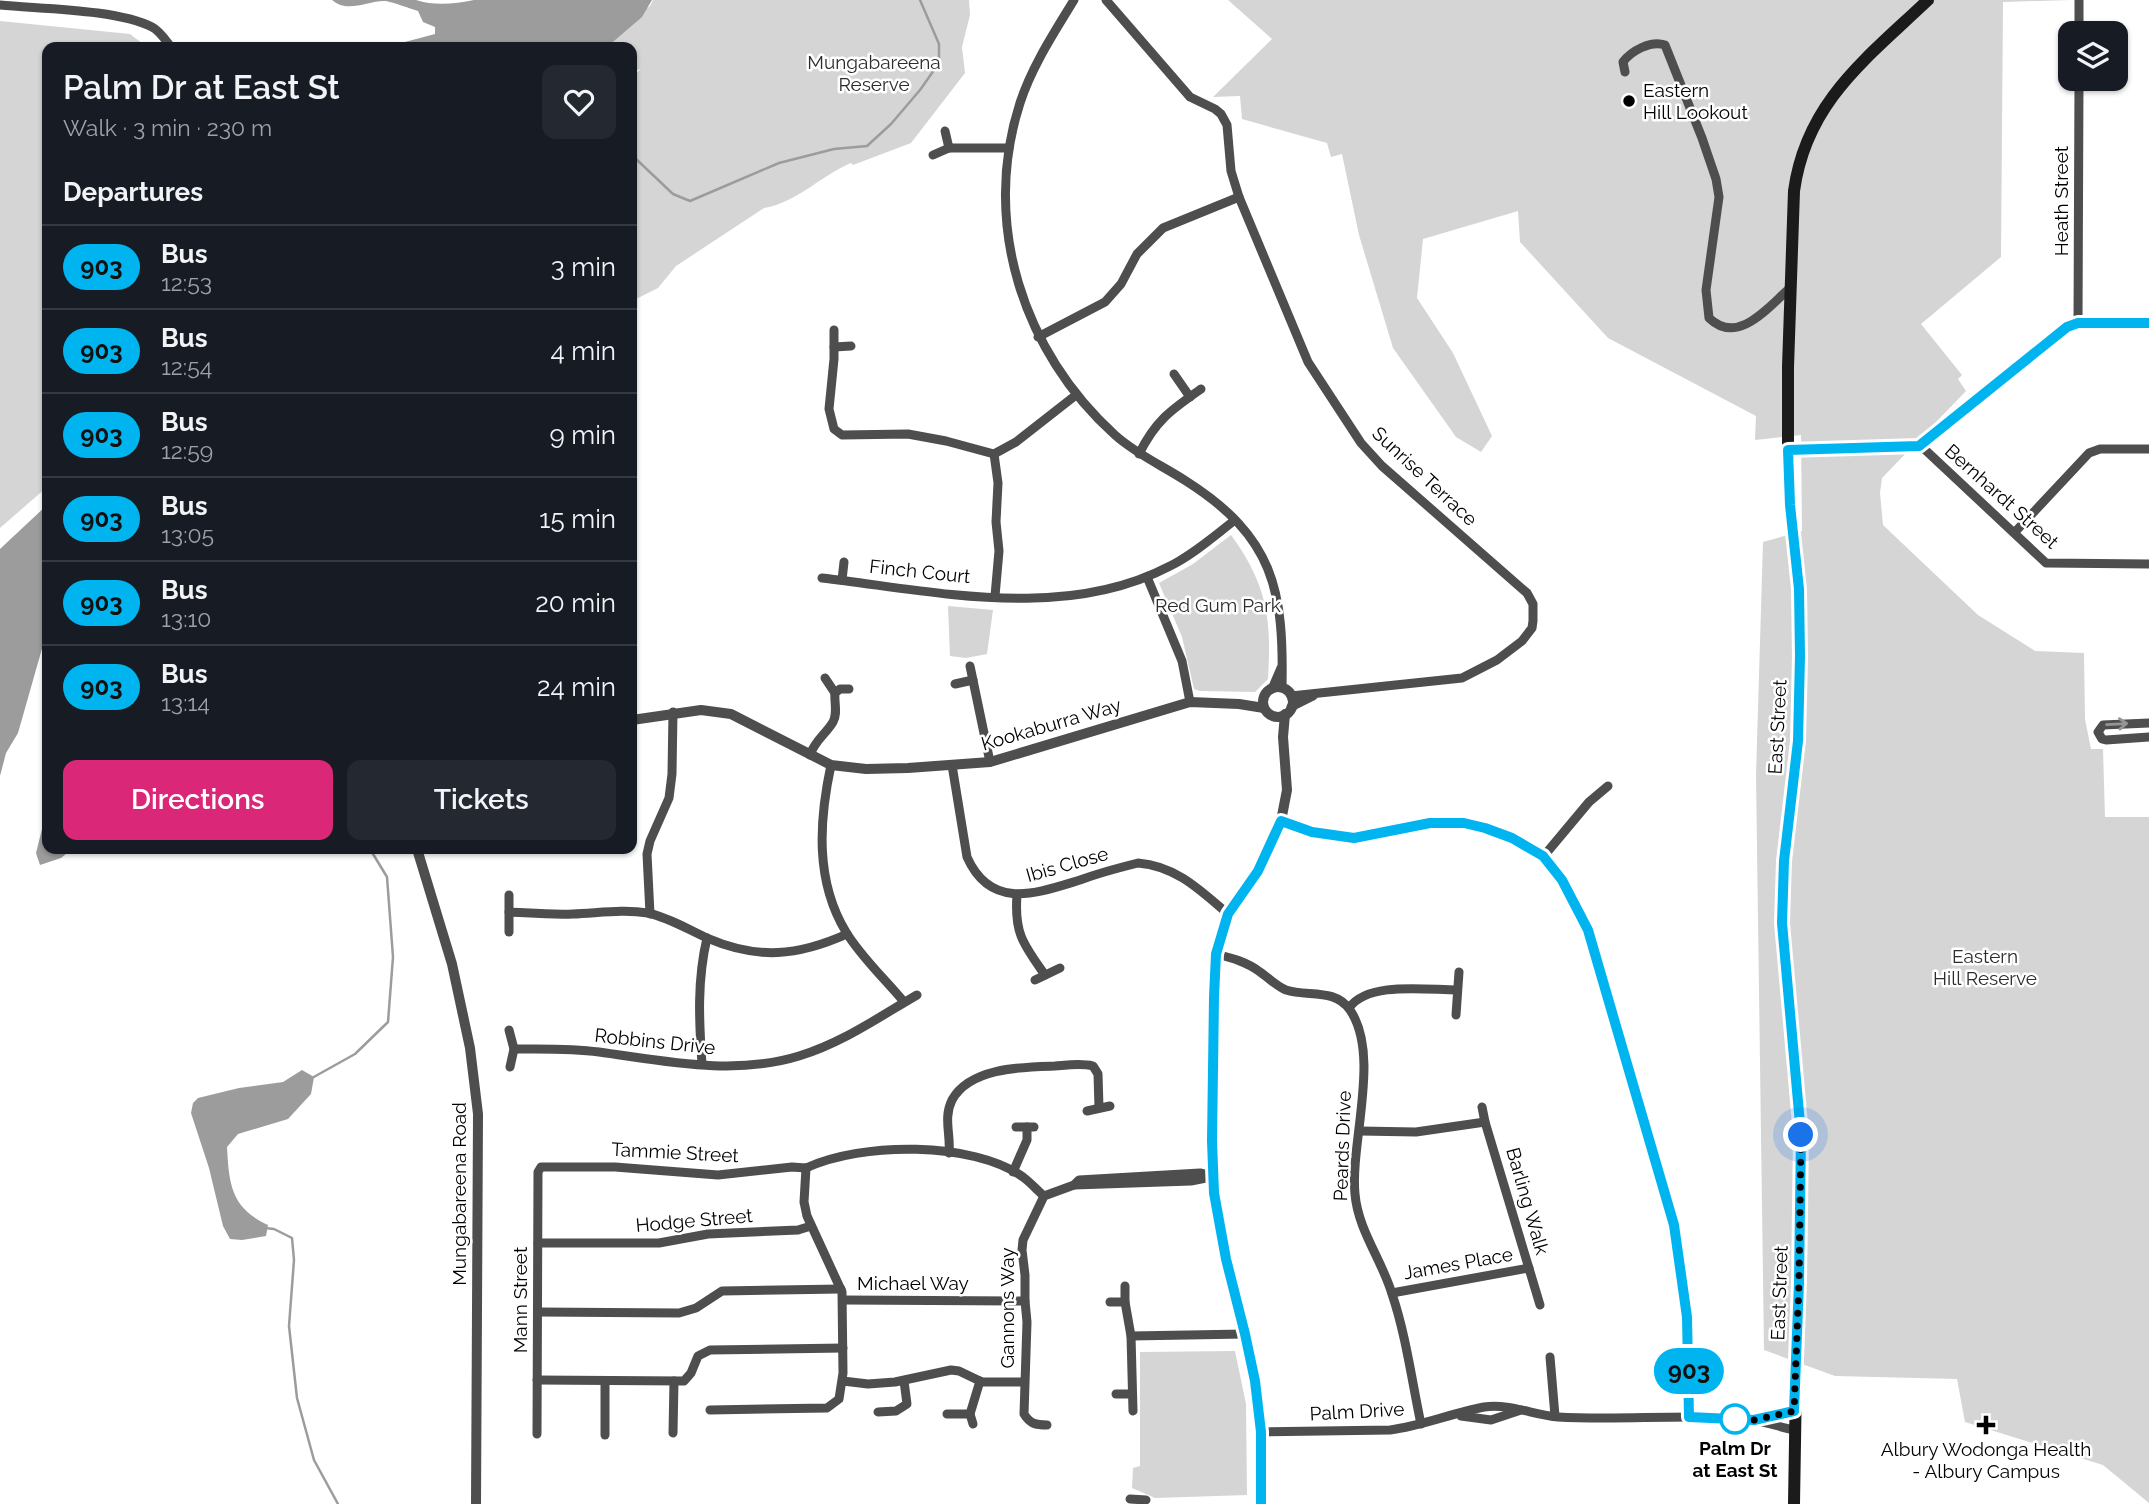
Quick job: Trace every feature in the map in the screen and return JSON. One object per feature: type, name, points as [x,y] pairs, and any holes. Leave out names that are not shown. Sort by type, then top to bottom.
[{"type":"main road","name":"East Street","points":[[1794,1504],[1801,1135],[1782,923],[1784,861],[1798,741],[1800,665],[1799,589],[1790,505],[1788,450],[1794,191],[1797,165],[1823,108],[1843,83],[1928,0]]},
{"type":"street","points":[[1074,0],[1033,70],[1020,104],[1009,148],[1004,186],[1007,233],[1020,286],[1038,337],[1076,395],[1108,429],[1139,454],[1213,499],[1235,520],[1255,544],[1274,584],[1280,611],[1283,662],[1281,698],[1287,790],[1281,821],[1258,871],[1228,914],[1216,954],[1212,1101],[1215,1206],[1245,1334],[1261,1432],[1261,1504]]},
{"type":"street","name":"Sunrise Terrace","points":[[1106,0],[1190,97],[1222,114],[1227,125],[1231,171],[1239,197],[1308,362],[1361,443],[1382,466],[1527,593],[1533,604],[1532,628],[1522,641],[1497,660],[1462,678],[1281,698]]},
{"type":"street","points":[[2079,0],[2079,21]]},
{"type":"street","points":[[0,5],[129,19],[155,28],[167,42]]},
{"type":"street","points":[[1625,72],[1623,62],[1628,56],[1650,45],[1665,45],[1702,138],[1716,179],[1719,197],[1706,289],[1709,318],[1721,327],[1738,329],[1757,317],[1790,288]]},
{"type":"street","name":"Heath Street","points":[[2078,91],[2078,323]]},
{"type":"street","points":[[945,131],[949,148]]},
{"type":"street","points":[[933,155],[949,148],[1009,148]]},
{"type":"street","points":[[1038,337],[1105,302],[1121,284],[1137,254],[1163,228],[1239,197]]},
{"type":"street","points":[[1788,450],[1920,445],[2056,334],[2078,323],[2149,323]]},
{"type":"street","points":[[834,330],[829,409],[834,429],[842,435],[908,434],[994,454],[1016,442],[1076,395]]},
{"type":"street","points":[[834,347],[851,346]]},
{"type":"street","points":[[1174,374],[1190,397]]},
{"type":"street","points":[[1139,454],[1150,432],[1166,414],[1201,389]]},
{"type":"street","name":"Bernhardt Street","points":[[1920,445],[2046,563],[2149,564]]},
{"type":"street","points":[[2015,532],[2089,453],[2100,449],[2149,449]]},
{"type":"street","points":[[994,454],[998,483],[996,522],[999,551],[995,596]]},
{"type":"street","name":"Finch Court","points":[[822,578],[958,594],[1044,599],[1077,596],[1125,586],[1147,577],[1189,556],[1235,520]]},
{"type":"street","name":"Finch Court","points":[[842,580],[844,562]]},
{"type":"street","points":[[1147,577],[1182,661],[1190,702]]},
{"type":"street","points":[[970,666],[990,762]]},
{"type":"street","points":[[810,755],[817,740],[834,721],[835,693],[825,678]]},
{"type":"street","points":[[955,684],[973,680]]},
{"type":"street","points":[[835,693],[849,689]]},
{"type":"street","points":[[1281,698],[1268,711],[1283,737]]},
{"type":"street","name":"Kookaburra Way","points":[[637,719],[701,710],[731,714],[831,765],[866,769],[990,762],[1190,702],[1239,704],[1281,698],[1279,717],[1268,711],[1239,704]]},
{"type":"street","points":[[650,914],[647,855],[650,841],[669,798],[673,712]]},
{"type":"street","points":[[2149,723],[2110,723],[2102,725],[2098,732],[2102,739],[2106,740],[2149,737]]},
{"type":"street","points":[[831,765],[821,821],[822,859],[834,909],[847,934],[904,1002]]},
{"type":"street","name":"Ibis Close","points":[[952,765],[964,845],[971,866],[983,881],[992,886],[1017,895],[1033,894],[1138,863],[1155,865],[1179,874],[1228,914]]},
{"type":"street","points":[[1543,856],[1589,802],[1608,786]]},
{"type":"street","points":[[1281,821],[1312,832],[1354,838],[1420,824],[1464,823],[1512,838],[1543,856],[1562,880],[1588,930],[1674,1225],[1687,1317],[1689,1417]]},
{"type":"street","name":"Mungabareena Road","points":[[419,854],[452,964],[470,1048],[478,1114],[476,1504]]},
{"type":"street","points":[[509,895],[509,932]]},
{"type":"street","points":[[1017,895],[1016,909],[1021,939],[1045,975]]},
{"type":"street","points":[[509,912],[576,914],[614,911],[650,914],[683,925],[707,938],[763,954],[801,951],[847,934]]},
{"type":"street","points":[[702,1064],[699,979],[707,938]]},
{"type":"street","points":[[1216,954],[1246,963],[1284,989],[1326,995],[1349,1008],[1361,997],[1381,990],[1457,990]]},
{"type":"street","points":[[1035,980],[1060,968]]},
{"type":"street","points":[[1456,1015],[1459,972]]},
{"type":"street","name":"Robbins Drive","points":[[514,1049],[563,1049],[656,1062],[749,1065],[798,1056],[842,1039],[917,995]]},
{"type":"street","name":"Peards Drive","points":[[1349,1008],[1362,1040],[1360,1131],[1354,1183],[1356,1205],[1392,1293],[1421,1424]]},
{"type":"street","points":[[509,1030],[514,1049],[510,1067]]},
{"type":"street","points":[[949,1153],[947,1122],[951,1101],[969,1084],[990,1073],[1028,1066],[1093,1066],[1098,1074],[1099,1108]]},
{"type":"street","points":[[1087,1111],[1110,1106]]},
{"type":"street","name":"Barling Walk","points":[[1482,1107],[1540,1306]]},
{"type":"street","points":[[1360,1131],[1416,1132],[1485,1122]]},
{"type":"street","points":[[1013,1172],[1031,1127],[1016,1127]]},
{"type":"street","points":[[710,1410],[827,1408],[839,1399],[842,1381],[843,1300],[841,1289],[811,1226],[804,1202],[806,1168],[837,1158],[887,1149],[949,1153],[970,1157],[1013,1172],[1023,1177],[1044,1196],[1074,1185],[1079,1180],[1200,1173],[1213,1176]]},
{"type":"street","name":"Tammie Street","points":[[541,1167],[615,1167],[718,1175],[792,1167],[806,1168]]},
{"type":"street","name":"Mann Street","points":[[537,1434],[538,1172],[541,1167]]},
{"type":"street","name":"Gannons Way","points":[[1044,1196],[1023,1240],[1027,1322],[1024,1415],[1036,1425],[1047,1425]]},
{"type":"street","name":"Hodge Street","points":[[538,1243],[659,1243],[708,1234],[798,1230],[811,1226]]},
{"type":"street","name":"James Place","points":[[1392,1293],[1529,1268]]},
{"type":"street","points":[[1125,1286],[1131,1336],[1133,1411]]},
{"type":"street","points":[[538,1312],[679,1313],[696,1308],[722,1291],[841,1289]]},
{"type":"street","name":"Michael Way","points":[[843,1300],[1025,1301]]},
{"type":"street","points":[[1110,1301],[1125,1302]]},
{"type":"street","points":[[1131,1336],[1245,1334]]},
{"type":"street","points":[[537,1380],[684,1381],[698,1356],[710,1350],[843,1348]]},
{"type":"street","points":[[1549,1357],[1555,1416]]},
{"type":"street","name":"Gannons Way","points":[[842,1381],[868,1384],[904,1381],[940,1370],[951,1370],[980,1381],[1024,1382]]},
{"type":"street","points":[[605,1435],[606,1381]]},
{"type":"street","points":[[673,1433],[674,1381]]},
{"type":"street","points":[[878,1412],[903,1409],[907,1404],[904,1381]]},
{"type":"street","points":[[947,1414],[972,1419],[980,1381]]},
{"type":"street","points":[[1116,1394],[1132,1394]]},
{"type":"street","name":"Palm Drive","points":[[1261,1432],[1390,1430],[1486,1407],[1600,1419],[1689,1417],[1754,1420],[1794,1430]]},
{"type":"street","name":"Palm Drive","points":[[1754,1420],[1794,1411]]},
{"type":"street","points":[[1130,1498],[1146,1500]]},
{"type":"green space","name":"Mungabareena Reserve","points":[[653,0],[969,0],[970,15],[962,47],[965,73],[911,143],[853,165],[851,163],[798,195],[764,208],[676,266],[658,288],[637,298],[637,73],[641,69],[637,70],[637,42],[603,42],[650,6]]},
{"type":"green space","name":"Eastern Hill Reserve","points":[[1228,0],[2070,0],[2003,2],[2001,257],[1921,324],[1962,375],[1958,379],[1966,391],[1882,478],[1880,493],[1883,525],[1978,615],[2035,651],[2084,653],[2085,719],[2091,749],[2103,749],[2105,817],[2149,817],[2149,1503],[2103,1465],[1965,1422],[1957,1379],[1835,1376],[1764,1350],[1756,775],[1763,542],[1802,531],[1801,435],[1755,440],[1756,416],[1608,338],[1520,242],[1518,211],[1423,239],[1417,298],[1453,353],[1492,436],[1481,452],[1456,437],[1393,348],[1359,235],[1342,154],[1331,157],[1327,143],[1242,119],[1240,96],[1213,97],[1272,39]]},
{"type":"green space","points":[[0,21],[130,34],[140,42],[42,42],[42,491],[0,528]]},
{"type":"green space","name":"Red Gum Park","points":[[1231,535],[1253,570],[1260,587],[1268,620],[1268,679],[1255,692],[1200,691],[1194,689],[1182,637],[1159,583],[1193,564]]},
{"type":"green space","points":[[948,606],[993,610],[987,654],[966,658],[950,656]]},
{"type":"green space","points":[[1235,1351],[1246,1404],[1247,1495],[1155,1498],[1132,1488],[1133,1468],[1140,1466],[1140,1352]]},
{"type":"shaded area","points":[[332,0],[416,0],[445,4],[474,0],[652,0],[642,17],[613,42],[405,42],[435,34],[435,27],[423,22],[418,11],[386,1],[351,6]]},
{"type":"shaded area","points":[[42,510],[42,649],[18,733],[6,753],[0,776],[0,549]]},
{"type":"shaded area","points":[[42,829],[42,854],[66,854],[40,865],[36,853]]},
{"type":"shaded area","points":[[302,1070],[314,1077],[311,1094],[288,1119],[238,1134],[227,1147],[234,1194],[246,1211],[268,1225],[266,1236],[230,1239],[223,1226],[209,1168],[191,1113],[193,1103],[198,1098],[239,1088],[283,1082]]},
{"type":"waterway","points":[[637,160],[673,194],[690,201],[779,163],[834,149],[867,146],[891,124],[939,63],[939,44],[920,0]]},
{"type":"waterway","points":[[312,1078],[355,1054],[388,1022],[393,957],[387,877],[373,854]]},
{"type":"waterway","points":[[265,1228],[274,1229],[292,1238],[294,1260],[289,1326],[297,1398],[314,1460],[338,1504]]},
{"type":"bus line","name":"903","points":[[1261,1504],[1261,1432],[1255,1381],[1215,1206],[1212,1141],[1214,997],[1216,954],[1228,914],[1258,871],[1281,821],[1312,832],[1354,838],[1430,823],[1464,823],[1512,838],[1543,856],[1562,880],[1588,930],[1674,1225],[1687,1317],[1689,1417],[1754,1420],[1794,1411],[1801,1135],[1782,923],[1784,861],[1798,741],[1800,656],[1799,589],[1790,505],[1788,450],[1919,446],[2067,327],[2078,323],[2149,323]]},
{"type":"place","name":"Eastern Hill Lookout","points":[[1629,101]]},
{"type":"place","name":"Palm Dr at East St","points":[[1735,1419]]},
{"type":"place","name":"Albury Wodonga Health - Albury Campus","points":[[1986,1425]]},
{"type":"route","points":[[1735,1419],[1732,1419],[1754,1420],[1794,1411],[1801,1135]]}]
